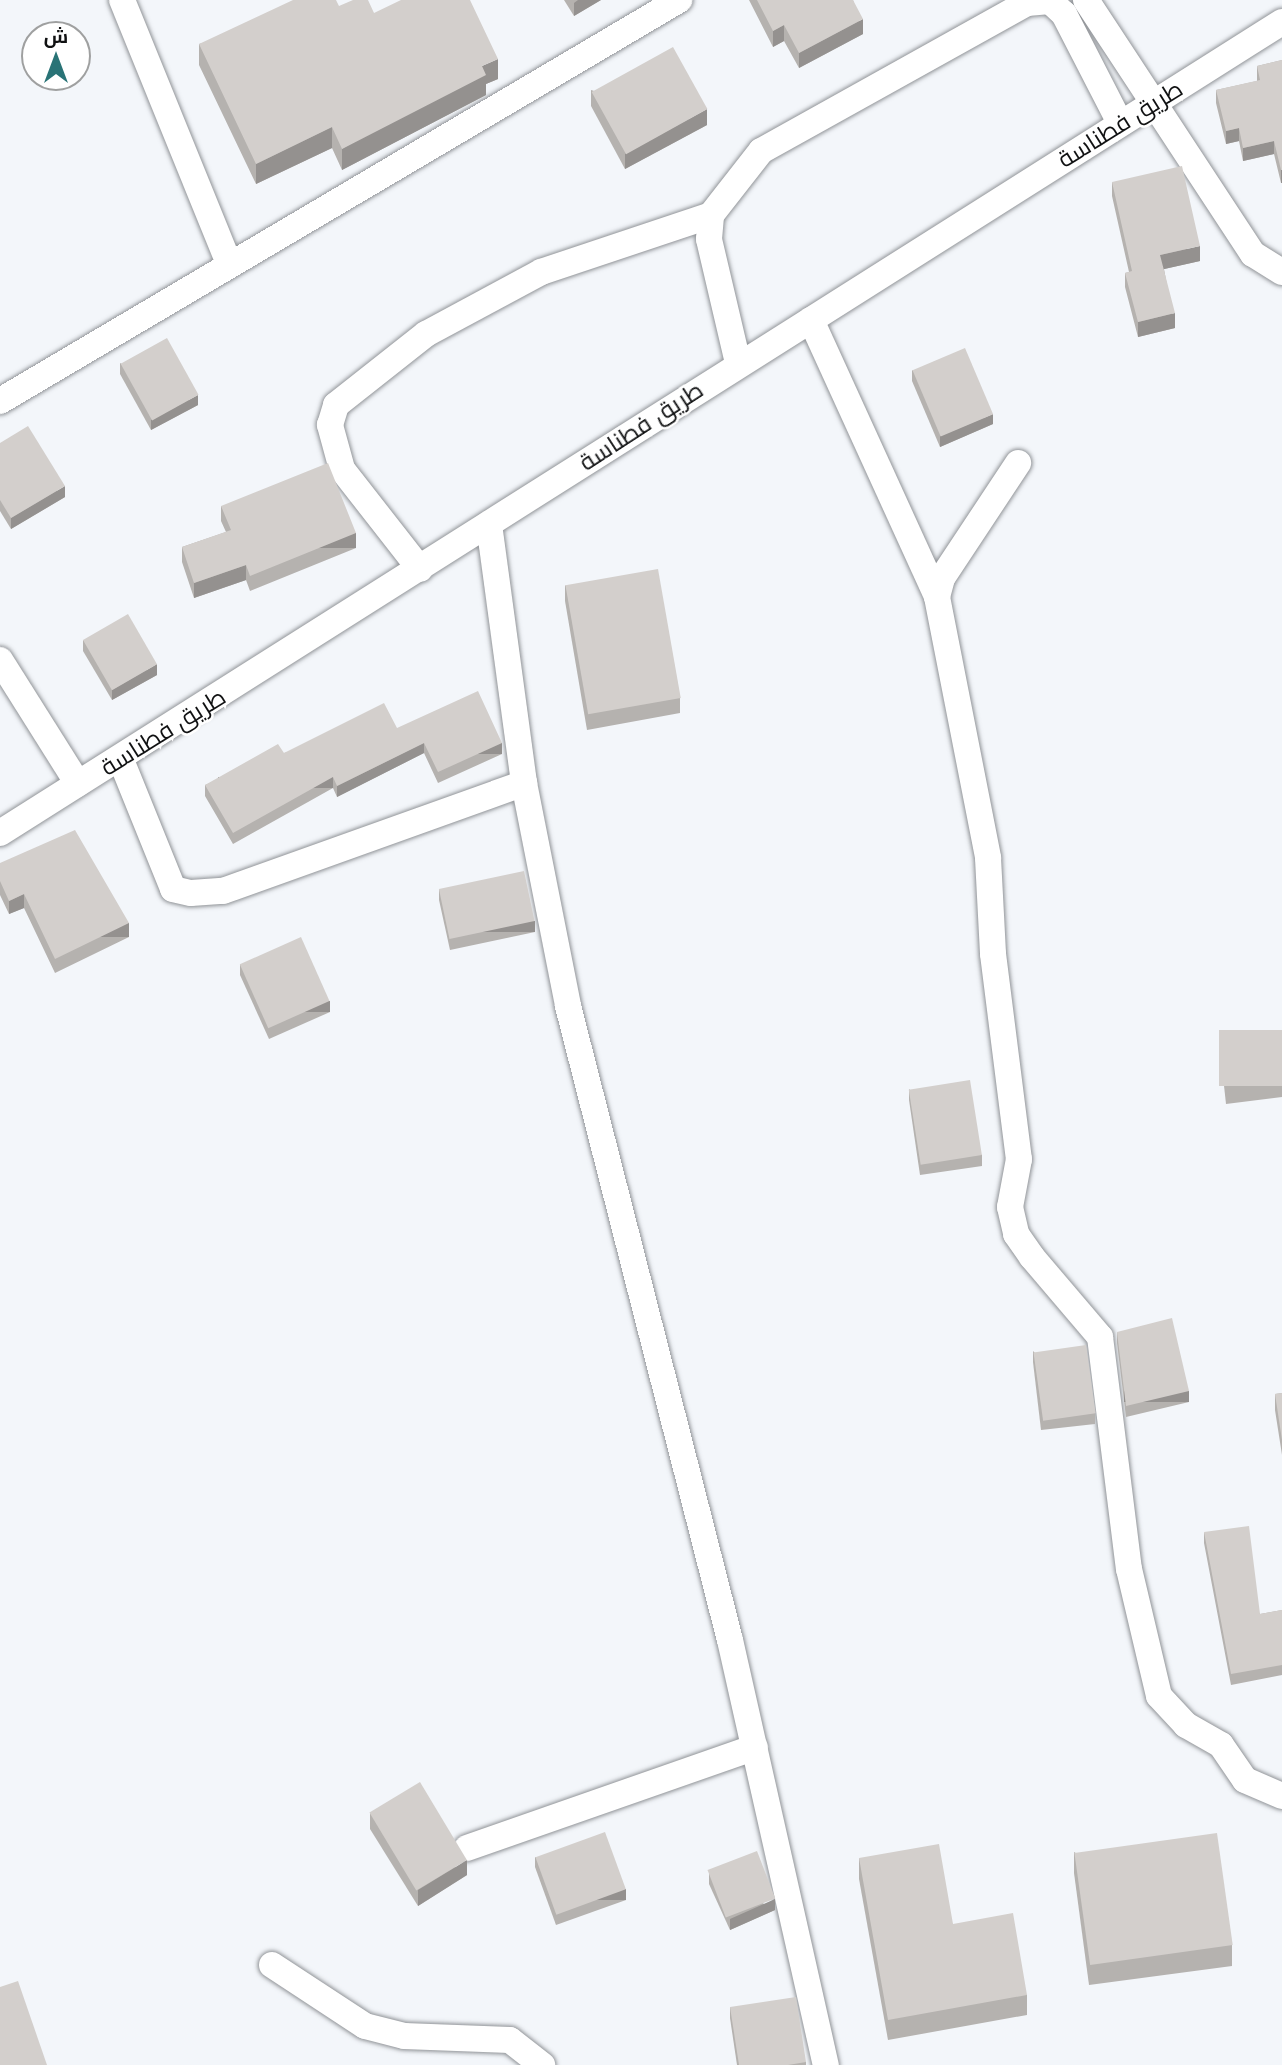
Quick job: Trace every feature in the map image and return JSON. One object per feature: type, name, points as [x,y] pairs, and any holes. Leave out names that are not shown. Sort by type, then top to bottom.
[{"type":"street","points":[[122,0],[229,264]]},
{"type":"street","points":[[0,401],[679,0]]},
{"type":"street","points":[[1086,0],[1253,254],[1282,272]]},
{"type":"street","points":[[738,363],[709,239],[711,215],[761,150],[1027,3],[1050,1],[1064,14],[1120,123]]},
{"type":"street","name":"طريق فطناسة","points":[[0,833],[121,760],[738,363],[811,320],[1282,22]]},
{"type":"street","points":[[420,569],[342,469],[330,425],[336,405],[426,334],[541,272],[711,215]]},
{"type":"street","points":[[811,320],[937,597],[988,858],[993,954],[1019,1158],[1010,1188],[1016,1234],[1100,1337],[1129,1569],[1159,1696],[1186,1725],[1221,1745],[1245,1780],[1282,1796]]},
{"type":"street","points":[[937,597],[942,578],[1018,463]]},
{"type":"street","points":[[489,524],[524,783],[568,1006],[755,1747],[826,2065]]},
{"type":"street","points":[[0,660],[78,784]]},
{"type":"street","points":[[121,760],[173,889],[191,893],[223,891],[524,783]]},
{"type":"street","points":[[467,1848],[755,1747]]},
{"type":"street","points":[[272,1965],[365,2026],[404,2036],[510,2040],[542,2065]]},
{"type":"building","points":[[293,0],[336,0],[339,6],[353,0],[368,0],[374,13],[401,0],[470,0],[498,59],[482,66],[486,75],[342,149],[332,127],[256,164],[199,44]]},
{"type":"building","points":[[757,0],[853,0],[863,19],[799,53],[784,25],[773,31]]},
{"type":"building","points":[[673,47],[707,109],[626,154],[592,92]]},
{"type":"building","points":[[1282,60],[1281,170],[1274,141],[1243,148],[1239,128],[1226,131],[1216,90],[1260,80],[1257,66]]},
{"type":"building","points":[[1182,166],[1200,246],[1160,255],[1175,313],[1138,322],[1125,273],[1132,271],[1112,182]]},
{"type":"building","points":[[167,338],[199,395],[152,421],[121,364]]},
{"type":"building","points":[[965,348],[993,414],[941,437],[913,370]]},
{"type":"building","points":[[28,426],[65,486],[11,518],[0,500],[0,443]]},
{"type":"building","points":[[328,463],[356,533],[250,576],[246,565],[194,583],[182,547],[231,530],[221,506]]},
{"type":"building","points":[[658,569],[681,698],[588,714],[565,585]]},
{"type":"building","points":[[128,614],[157,664],[112,690],[83,640]]},
{"type":"building","points":[[478,691],[502,743],[438,772],[424,743],[337,786],[333,777],[233,833],[205,785],[278,744],[284,753],[384,703],[397,728]]},
{"type":"building","points":[[75,830],[129,923],[55,959],[24,894],[9,901],[0,881],[0,863]]},
{"type":"building","points":[[524,871],[535,921],[450,939],[439,889]]},
{"type":"building","points":[[301,937],[329,1001],[268,1028],[240,964]]},
{"type":"building","points":[[1219,1030],[1282,1030],[1282,1086],[1219,1086]]},
{"type":"building","points":[[970,1080],[982,1155],[921,1165],[909,1090]]},
{"type":"building","points":[[1172,1318],[1189,1391],[1126,1406],[1117,1332]]},
{"type":"building","points":[[1086,1345],[1096,1413],[1043,1421],[1034,1352]]},
{"type":"building","points":[[1282,1393],[1282,1440],[1275,1394]]},
{"type":"building","points":[[1249,1526],[1260,1614],[1282,1610],[1282,1665],[1231,1674],[1204,1532]]},
{"type":"building","points":[[420,1782],[467,1860],[416,1890],[369,1812]]},
{"type":"building","points":[[605,1832],[626,1889],[556,1915],[535,1857]]},
{"type":"building","points":[[1217,1833],[1233,1945],[1090,1965],[1074,1853]]},
{"type":"building","points":[[939,1844],[953,1924],[1013,1913],[1027,1995],[888,2020],[859,1858]]},
{"type":"building","points":[[757,1851],[775,1899],[726,1918],[708,1870]]},
{"type":"building","points":[[18,1981],[47,2065],[0,2065],[0,1987]]},
{"type":"building","points":[[796,1997],[806,2062],[788,2065],[739,2065],[730,2007]]}]
